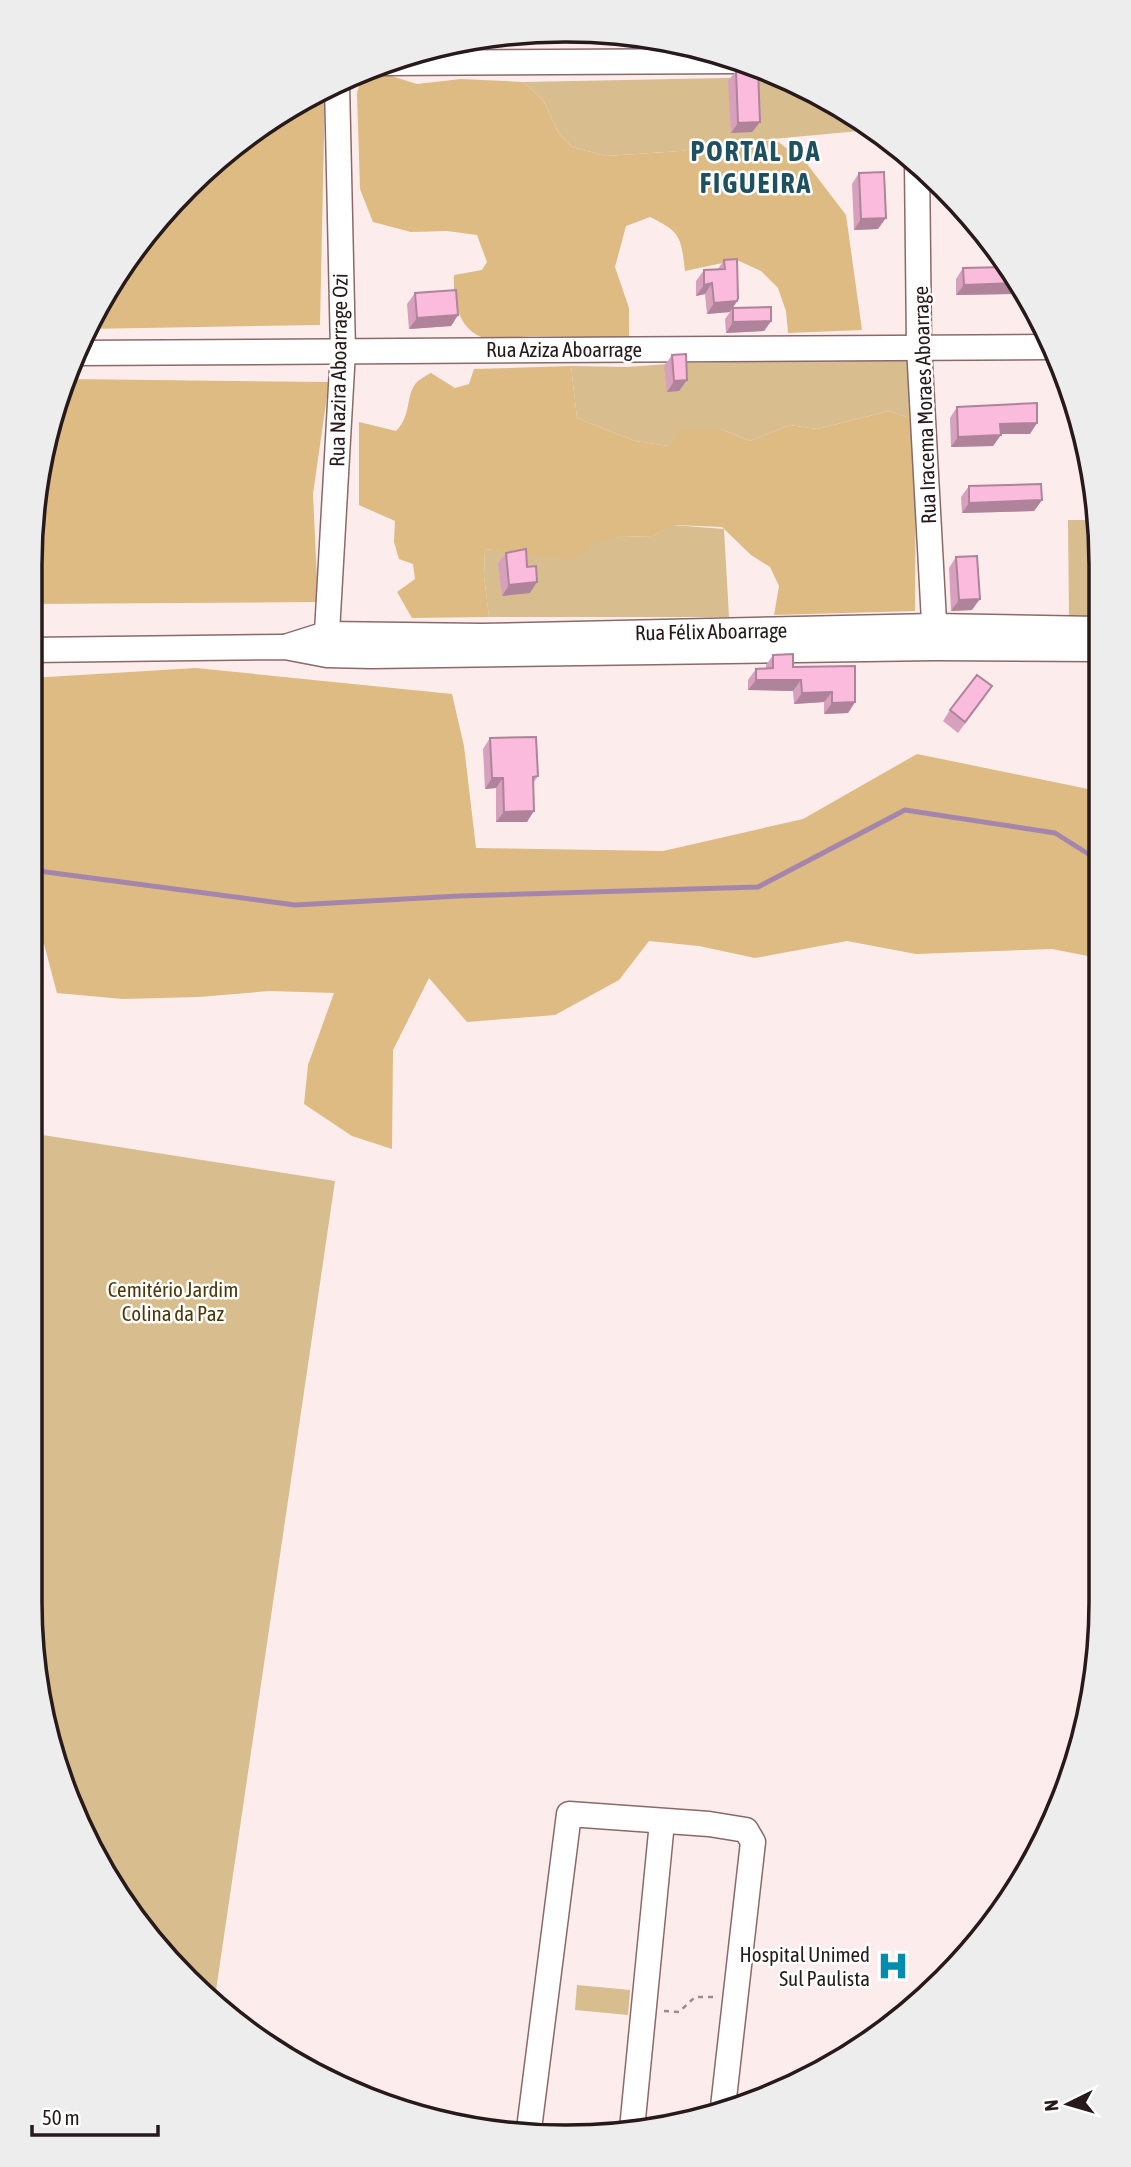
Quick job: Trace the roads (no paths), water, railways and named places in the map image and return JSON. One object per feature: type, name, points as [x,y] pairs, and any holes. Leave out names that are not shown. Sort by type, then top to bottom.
[{"type":"street","points":[[424,62],[705,61]]},
{"type":"street","name":"Rua Nazira Aboarrage Ozi","points":[[326,644],[343,351],[337,95]]},
{"type":"street","name":"Rua Iracema Moraes Aboarrage","points":[[917,178],[919,346],[934,637]]},
{"type":"street","name":"Rua Aziza Aboarrage","points":[[87,353],[1040,346]]},
{"type":"street","name":"Rua Félix Aboarrage","points":[[42,650],[285,647],[482,636],[934,637],[1089,629]]},
{"type":"street","name":"Rua Félix Aboarrage","points":[[934,637],[1089,648]]},
{"type":"street","points":[[530,2124],[569,1814],[709,1824],[746,1830],[752,1842],[724,2100]]},
{"type":"street","points":[[633,2121],[662,1822]]},
{"type":"waterway","points":[[42,871],[295,905],[459,896],[758,887],[905,810],[1055,833],[1089,854]]},
{"type":"place","name":"Hospital Unimed Sul Paulista","points":[[893,1966]]},
{"type":"district","name":"PORTAL DA FIGUEIRA","points":[[756,167]]},
{"type":"park label","name":"Cemitério Jardim Colina da Paz","points":[[173,1301]]}]
